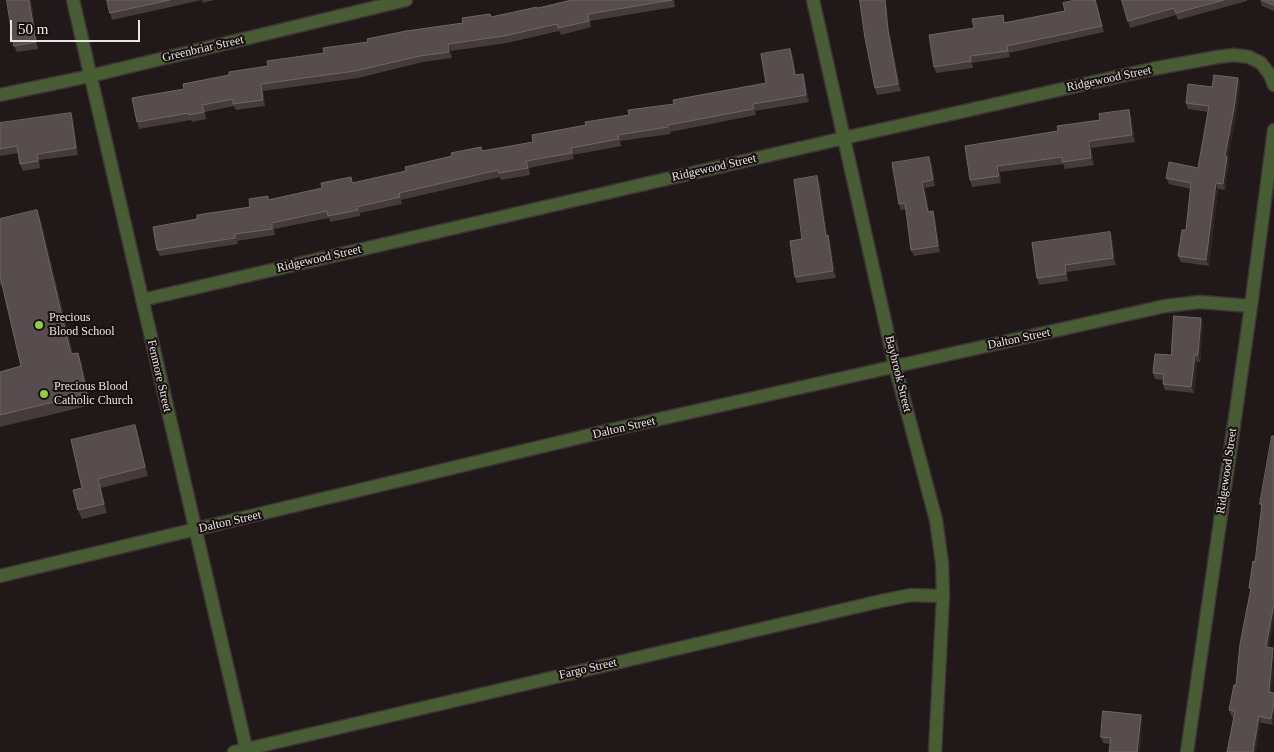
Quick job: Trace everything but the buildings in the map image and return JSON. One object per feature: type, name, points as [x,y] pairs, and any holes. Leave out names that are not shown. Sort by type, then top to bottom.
[{"type":"street","name":"Fenmore Street","points":[[73,0],[195,530],[242,751]]},
{"type":"street","name":"Greenbriar Street","points":[[0,95],[90,76],[406,0]]},
{"type":"street","name":"Baybrook Street","points":[[813,0],[895,366],[936,520],[942,563],[943,596],[935,752]]},
{"type":"street","name":"Ridgewood Street","points":[[142,300],[1152,69],[1234,55],[1249,57],[1261,63],[1270,75],[1274,85]]},
{"type":"street","name":"Ridgewood Street","points":[[1187,752],[1251,306],[1274,130]]},
{"type":"street","name":"Dalton Street","points":[[0,576],[606,432],[1165,306],[1200,302],[1251,306]]},
{"type":"street","name":"Fargo Street","points":[[242,751],[881,601],[911,595],[943,596]]},
{"type":"place","name":"Precious Blood School","points":[[39,325]]},
{"type":"place","name":"Precious Blood Catholic Church","points":[[44,394]]}]
